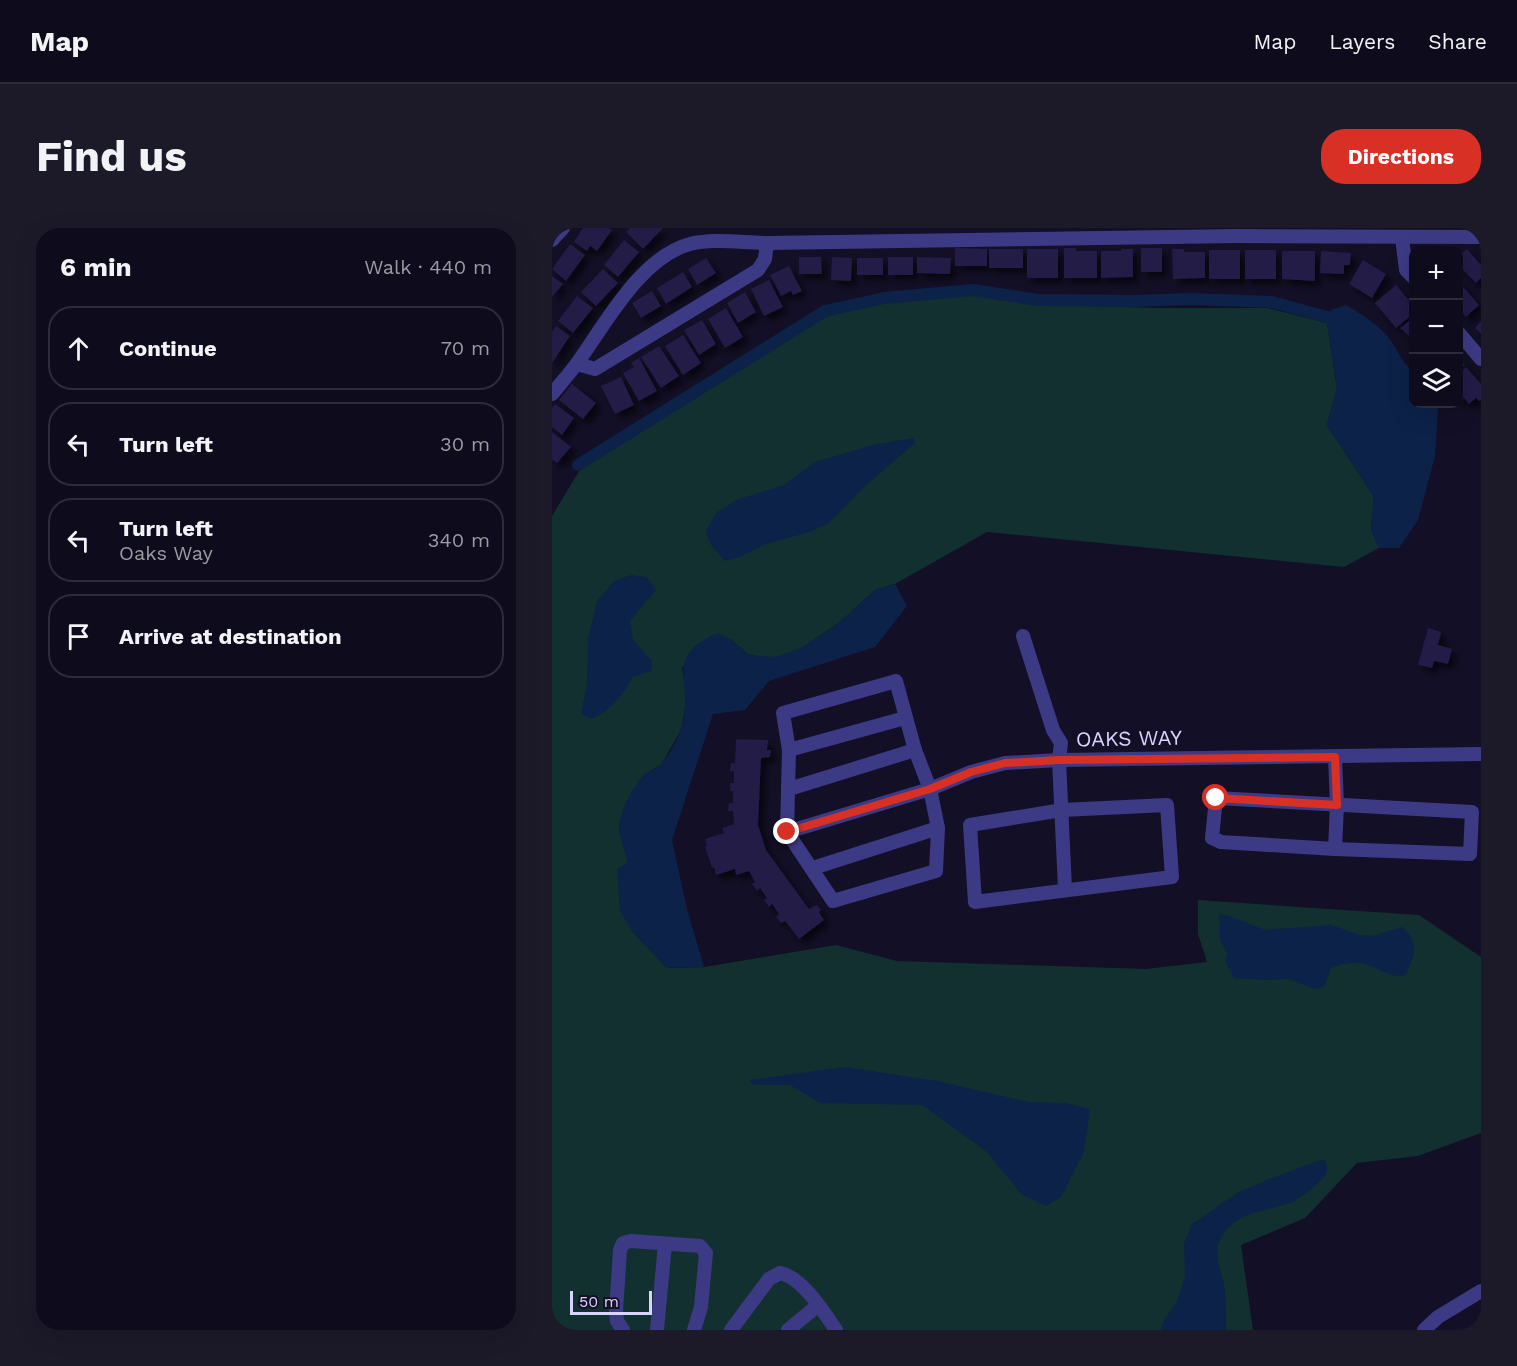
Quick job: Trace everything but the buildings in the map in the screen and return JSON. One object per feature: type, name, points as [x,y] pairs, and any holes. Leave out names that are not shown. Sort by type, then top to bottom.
[{"type":"street","points":[[552,240],[563,228]]},
{"type":"street","points":[[552,394],[577,364],[617,306],[651,266],[671,252],[716,235],[767,243],[1219,232],[1402,238],[1481,237]]},
{"type":"street","points":[[1402,238],[1406,270],[1409,273]]},
{"type":"street","points":[[577,364],[595,369],[758,270],[765,259],[767,243]]},
{"type":"street","points":[[1463,338],[1481,359]]},
{"type":"street","points":[[1023,636],[1053,730],[1060,743],[1065,889]]},
{"type":"street","points":[[896,681],[905,717],[930,789],[938,828],[936,871],[833,901],[787,832],[789,750],[783,713],[896,681]]},
{"type":"street","points":[[789,750],[905,717]]},
{"type":"street","points":[[789,789],[915,750]]},
{"type":"street","name":"OAKS WAY","points":[[787,832],[930,789],[971,772],[1005,763],[1059,760],[1481,754]]},
{"type":"street","points":[[1335,757],[1337,805],[1335,849]]},
{"type":"street","points":[[1216,798],[1472,812],[1470,854],[1335,849],[1221,842],[1212,838],[1216,798]]},
{"type":"street","points":[[1167,805],[1172,877],[1065,889],[975,902],[970,825],[1062,810],[1167,805]]},
{"type":"street","points":[[813,868],[938,828]]},
{"type":"street","points":[[622,1330],[617,1321],[616,1311],[621,1250],[623,1243],[631,1241],[700,1246],[704,1249],[706,1253],[701,1307],[694,1330]]},
{"type":"street","points":[[657,1330],[665,1244]]},
{"type":"street","points":[[730,1330],[775,1274],[786,1274],[793,1278],[807,1291],[836,1330]]},
{"type":"street","points":[[1424,1330],[1438,1317],[1481,1291]]},
{"type":"street","points":[[788,1330],[817,1306]]},
{"type":"green space","points":[[972,294],[1037,304],[1157,308],[1268,308],[1327,323],[1337,389],[1327,425],[1374,497],[1371,530],[1379,548],[1344,567],[987,532],[895,584],[875,590],[840,622],[802,648],[775,658],[749,655],[730,639],[682,668],[687,698],[681,730],[661,765],[644,775],[619,828],[628,862],[632,931],[667,968],[704,967],[836,945],[897,961],[1146,969],[1207,962],[1198,934],[1198,900],[1419,915],[1481,957],[1481,1133],[1418,1156],[1357,1163],[1305,1218],[1241,1245],[1253,1330],[552,1330],[552,516],[581,468],[827,316],[884,302]]},
{"type":"water","points":[[1346,305],[1382,330],[1409,368],[1409,408],[1438,408],[1435,456],[1418,520],[1399,548],[1379,548],[1371,530],[1374,497],[1327,425],[1337,389],[1327,323],[1331,310]]},
{"type":"water","points":[[913,438],[915,443],[865,486],[829,523],[810,532],[769,543],[725,561],[711,545],[706,531],[716,513],[736,500],[784,485],[815,462],[873,445]]},
{"type":"water","points":[[631,575],[647,577],[656,590],[630,621],[633,640],[652,661],[651,671],[633,677],[616,701],[591,719],[581,714],[587,683],[588,640],[597,601],[614,581]]},
{"type":"water","points":[[895,584],[907,606],[875,647],[769,681],[745,710],[713,714],[672,840],[687,909],[704,967],[667,968],[632,931],[620,911],[617,869],[628,862],[619,826],[625,806],[636,784],[645,774],[664,761],[680,733],[685,713],[683,673],[690,652],[700,642],[718,633],[730,639],[749,655],[775,657],[802,648],[840,622],[875,590]]},
{"type":"water","points":[[1219,914],[1265,930],[1331,925],[1360,935],[1372,936],[1402,927],[1412,939],[1414,950],[1406,975],[1393,975],[1367,964],[1349,963],[1331,968],[1324,987],[1315,989],[1288,979],[1234,978],[1225,961],[1227,953],[1220,940]]},
{"type":"water","points":[[845,1067],[937,1081],[1029,1102],[1065,1103],[1090,1109],[1084,1152],[1061,1197],[1046,1206],[1022,1195],[986,1151],[922,1105],[820,1103],[790,1085],[754,1085],[749,1080]]},
{"type":"water","points":[[1321,1160],[1326,1161],[1327,1172],[1310,1190],[1290,1203],[1251,1214],[1233,1223],[1220,1240],[1217,1256],[1224,1284],[1226,1330],[1161,1330],[1164,1320],[1177,1302],[1185,1277],[1184,1244],[1192,1224],[1237,1193]]},
{"type":"waterway","points":[[578,465],[825,311],[884,298],[973,290],[1038,300],[1190,299],[1272,302],[1331,318]]},
{"type":"route","points":[[787,832],[930,789],[971,772],[1005,763],[1059,760],[1335,757],[1337,805],[1216,798]]}]
